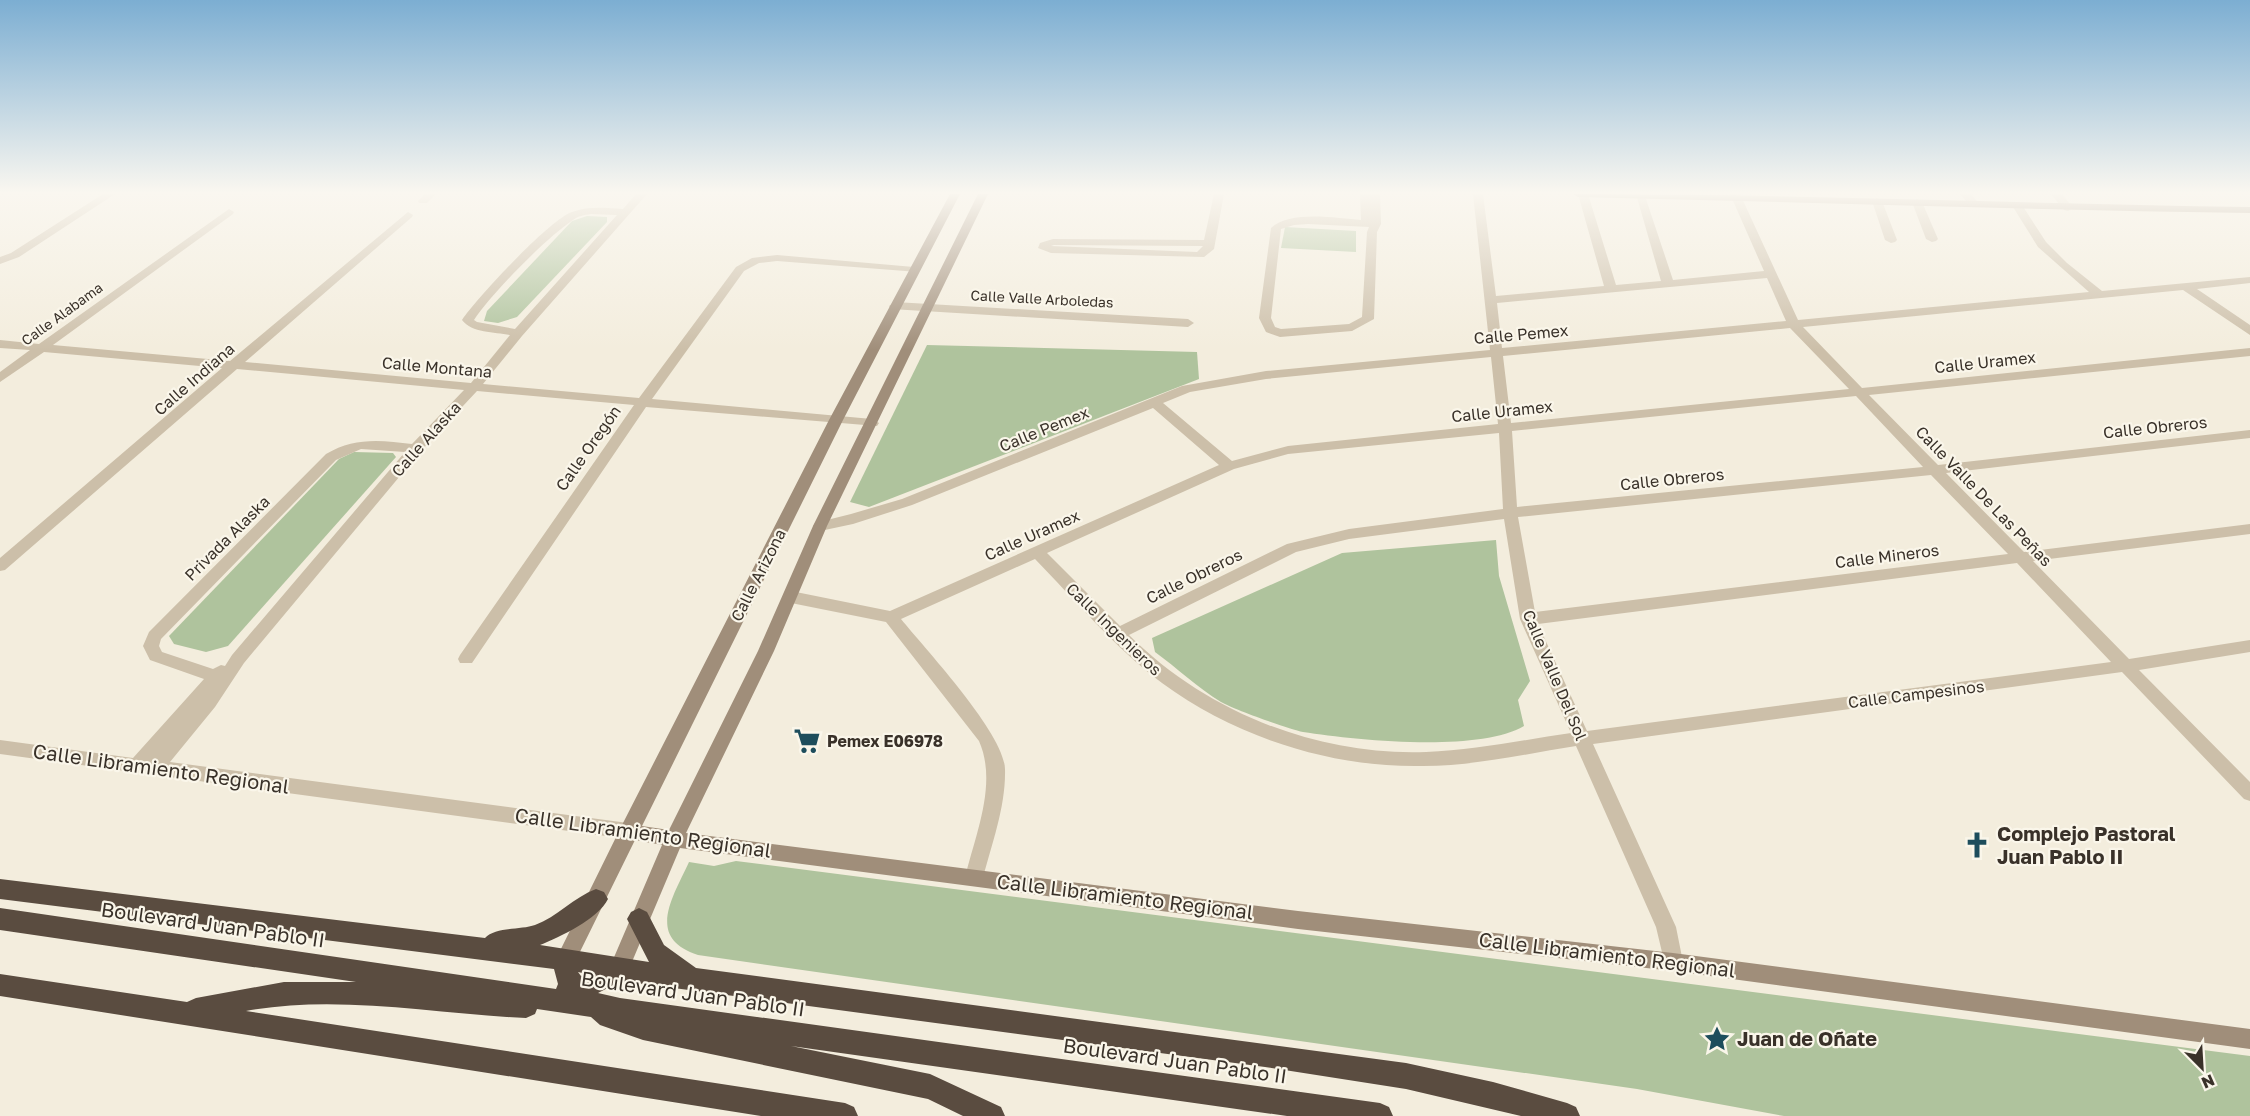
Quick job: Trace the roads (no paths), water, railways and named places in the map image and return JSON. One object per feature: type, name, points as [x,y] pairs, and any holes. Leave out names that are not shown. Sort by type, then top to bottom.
[{"type":"highway","points":[[0,889],[566,959],[619,969],[1406,1076],[1493,1095],[1568,1116]]},
{"type":"highway","points":[[447,944],[502,942],[541,934],[563,925],[596,899]]},
{"type":"highway","name":"Boulevard Juan Pablo II","points":[[0,919],[620,1010],[1380,1116]]},
{"type":"highway","points":[[639,919],[658,957],[667,965],[701,979]]},
{"type":"highway","points":[[566,959],[566,975],[576,990],[609,1017],[644,1028],[930,1087],[992,1116]]},
{"type":"highway","points":[[179,1012],[293,993],[354,993],[482,1005],[528,1006],[597,982],[619,969]]},
{"type":"highway","points":[[0,985],[845,1116]]},
{"type":"street","points":[[0,261],[29,246]]},
{"type":"street","name":"Calle Alabama","points":[[0,378],[182,246]]},
{"type":"street","name":"Calle Indiana","points":[[0,566],[372,246]]},
{"type":"street","points":[[518,333],[473,325],[468,320],[538,246]]},
{"type":"street","name":"Calle Alaska","points":[[145,767],[186,732],[222,676],[415,449],[474,387],[518,333],[596,246]]},
{"type":"street","name":"Calle Arizona","points":[[566,959],[628,831],[836,420],[927,246]]},
{"type":"street","points":[[619,969],[674,839],[791,597],[820,526],[957,246]]},
{"type":"street","points":[[1044,246],[1051,250],[1192,256],[1207,251],[1208,246]]},
{"type":"street","points":[[1273,246],[1265,318],[1270,329],[1280,333],[1352,327],[1364,323],[1369,315],[1371,246]]},
{"type":"street","name":"Calle Valle Del Sol","points":[[1484,246],[1505,427],[1510,513],[1528,619],[1666,927],[1673,962]]},
{"type":"street","points":[[1598,246],[1611,289]]},
{"type":"street","points":[[1656,246],[1668,283]]},
{"type":"street","name":"Calle Valle De Las Peñas","points":[[1757,246],[1794,325],[2124,667],[2247,787]]},
{"type":"street","points":[[2042,246],[2098,293]]},
{"type":"street","name":"Calle Oregón","points":[[466,659],[642,403],[740,268],[746,264],[777,258],[914,270]]},
{"type":"street","points":[[1490,300],[1770,274]]},
{"type":"street","name":"Calle Pemex","points":[[820,526],[853,519],[907,502],[1154,402],[1205,384],[1257,376],[1794,325],[2098,293],[2188,288],[2250,280]]},
{"type":"street","points":[[2188,288],[2250,331]]},
{"type":"street","name":"Calle Valle Arboledas","points":[[895,306],[1188,323]]},
{"type":"street","name":"Calle Montana","points":[[0,344],[872,423]]},
{"type":"street","name":"Calle Uramex","points":[[891,617],[1229,466],[1288,450],[2250,352]]},
{"type":"street","points":[[1154,402],[1229,466]]},
{"type":"street","name":"Calle Obreros","points":[[1118,634],[1292,548],[1349,534],[1510,513],[1934,470],[2250,434]]},
{"type":"street","name":"Privada Alaska","points":[[222,676],[156,656],[151,650],[155,636],[337,453],[358,443],[415,449]]},
{"type":"street","name":"Calle Mineros","points":[[1528,619],[2250,529]]},
{"type":"street","name":"Calle Ingenieros","points":[[1036,551],[1159,674],[1195,698],[1267,732],[1307,745],[1387,759],[1451,759],[1582,738]]},
{"type":"street","points":[[791,597],[891,617],[986,737],[996,768],[994,788],[974,878]]},
{"type":"street","name":"Calle Campesinos","points":[[1582,738],[2124,667],[2250,646]]},
{"type":"street","name":"Calle Libramiento Regional","points":[[0,747],[974,878],[1298,920],[1673,962],[2250,1039]]},
{"type":"place","name":"Pemex E06978","points":[[807,741]]},
{"type":"place","name":"Complejo Pastoral Juan Pablo II","points":[[1977,845]]},
{"type":"place","name":"Juan de Oñate","points":[[1717,1039]]}]
